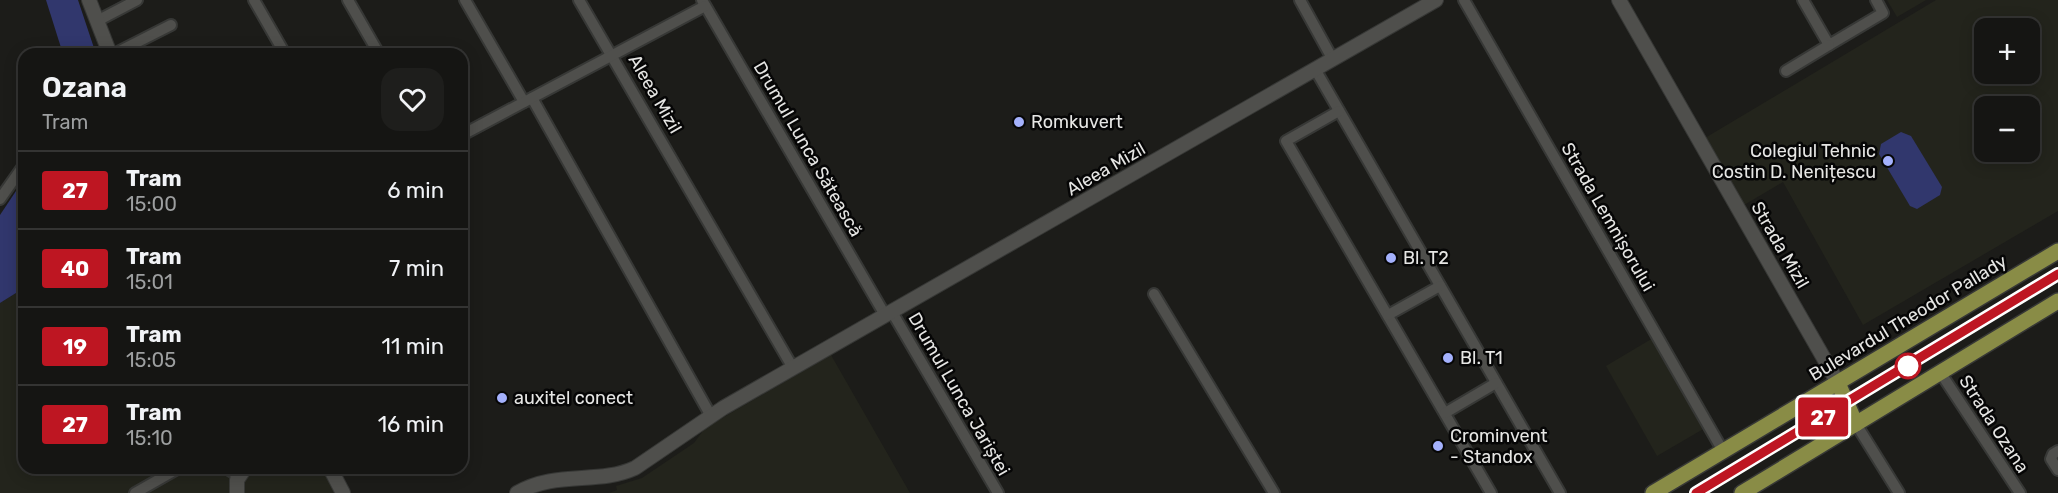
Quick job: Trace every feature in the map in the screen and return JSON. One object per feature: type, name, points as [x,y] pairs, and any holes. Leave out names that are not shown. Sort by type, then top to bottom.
[{"type":"main road","name":"Bulevardul Theodor Pallady","points":[[1653,493],[2058,251]]},
{"type":"main road","points":[[1742,493],[2058,301]]},
{"type":"main road","points":[[1838,383],[1856,424]]},
{"type":"street","points":[[88,0],[109,48]]},
{"type":"street","points":[[96,21],[137,0]]},
{"type":"street","points":[[254,0],[282,48]]},
{"type":"street","points":[[348,0],[376,48]]},
{"type":"street","points":[[465,0],[528,100],[711,416]]},
{"type":"street","name":"Aleea Mizil","points":[[579,0],[793,368]]},
{"type":"street","points":[[1300,0],[1332,58]]},
{"type":"street","name":"Aleea Mizil","points":[[517,493],[544,481],[628,471],[711,416],[793,368],[1436,0]]},
{"type":"street","name":"Strada Lemnișorului","points":[[1464,0],[1723,451]]},
{"type":"street","name":"Strada Mizil","points":[[1619,0],[1838,383]]},
{"type":"street","points":[[1803,0],[1829,45]]},
{"type":"street","points":[[1786,71],[1883,13],[1876,0]]},
{"type":"street","points":[[468,132],[611,56],[704,3]]},
{"type":"street","name":"Drumul Lunca Sătească","points":[[704,3],[888,314]]},
{"type":"street","points":[[124,48],[171,25]]},
{"type":"street","points":[[1314,69],[1560,493]]},
{"type":"street","points":[[1338,111],[1286,141],[1491,493]]},
{"type":"street","points":[[0,199],[18,174]]},
{"type":"street","points":[[1388,315],[1440,286]]},
{"type":"street","points":[[1154,294],[1274,493]]},
{"type":"street","name":"Drumul Lunca Jariștei","points":[[888,314],[998,493]]},
{"type":"street","name":"Strada Ozana","points":[[1941,372],[2020,493]]},
{"type":"street","points":[[1444,413],[1496,383]]},
{"type":"street","points":[[1856,424],[1899,493]]},
{"type":"street","points":[[2058,451],[2051,459],[2058,470]]},
{"type":"street","points":[[135,493],[168,474]]},
{"type":"street","points":[[237,493],[236,488],[241,474]]},
{"type":"street","points":[[333,474],[343,493]]},
{"type":"shaded area","points":[[46,0],[78,0],[94,48],[61,48]]},
{"type":"shaded area","points":[[1887,0],[1926,0],[1897,17]]},
{"type":"shaded area","name":"Colegiul Tehnic Costin D. Nenițescu","points":[[1936,0],[2058,0],[2058,211],[1863,325],[1783,182],[1744,205],[1705,138]]},
{"type":"shaded area","points":[[1901,132],[1911,136],[1942,187],[1940,195],[1917,209],[1910,206],[1879,154],[1881,144]]},
{"type":"shaded area","points":[[18,188],[18,292],[0,303],[0,215]]},
{"type":"shaded area","points":[[18,292],[18,474],[327,474],[337,493],[0,493],[0,303]]},
{"type":"shaded area","points":[[1653,338],[1705,428],[1657,456],[1606,366]]},
{"type":"shaded area","points":[[831,355],[910,493],[609,493],[617,490],[616,486],[642,478],[694,443],[705,428]]},
{"type":"tram line","name":"27","points":[[1696,493],[2058,274]]},
{"type":"place","name":"Romkuvert","points":[[1019,122]]},
{"type":"place","name":"Colegiul Tehnic Costin D. Nenițescu","points":[[1888,161]]},
{"type":"place","name":"Bl. T2","points":[[1391,258]]},
{"type":"place","name":"Bl. T1","points":[[1448,358]]},
{"type":"place","name":"auxitel conect","points":[[502,398]]},
{"type":"place","name":"Crominvent - Standox","points":[[1438,446]]}]
